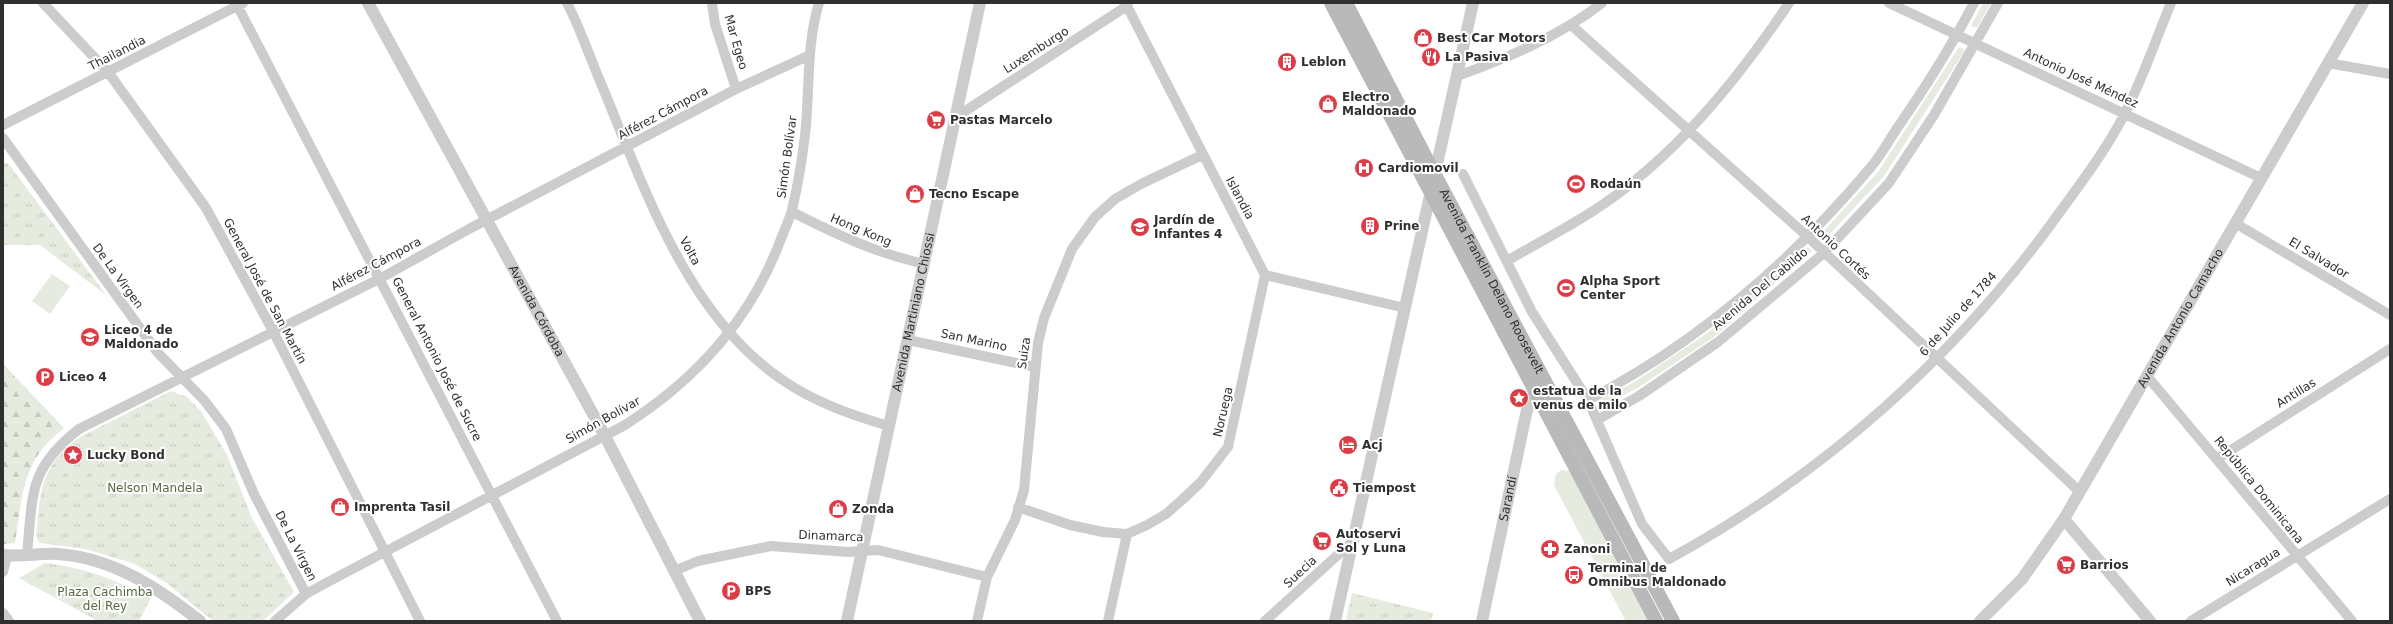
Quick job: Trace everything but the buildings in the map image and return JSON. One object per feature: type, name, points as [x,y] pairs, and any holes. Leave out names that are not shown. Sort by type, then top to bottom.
[{"type":"main road","name":"Avenida Franklin Delano Roosevelt","points":[[1331,3],[1430,194],[1541,387],[1577,443],[1673,618]]},
{"type":"main road","name":"Avenida Franklin Delano Roosevelt","points":[[1346,3],[1435,175],[1541,387],[1562,438],[1656,621]]},
{"type":"street","name":"General José de San Martín","points":[[43,3],[108,72],[206,208],[273,331],[384,553],[420,621]]},
{"type":"street","name":"Avenida Córdoba","points":[[368,3],[605,436],[700,621]]},
{"type":"street","name":"Volta","points":[[567,3],[650,200],[680,262],[730,332],[754,359],[782,380],[821,402],[889,426]]},
{"type":"street","name":"Mar Egeo","points":[[712,3],[715,24],[736,89]]},
{"type":"street","name":"Simón Bolívar","points":[[275,621],[306,594],[631,422],[668,395],[704,363],[730,332],[753,296],[773,260],[792,212],[800,174],[810,55],[819,3]]},
{"type":"street","name":"Avenida Martiniano Chiossi","points":[[848,621],[980,3]]},
{"type":"street","points":[[1335,621],[1473,3]]},
{"type":"street","points":[[1457,76],[1486,66],[1571,25],[1602,3]]},
{"type":"street","points":[[1506,261],[1591,212],[1648,169],[1688,130],[1763,42],[1789,3]]},
{"type":"street","name":"Antonio José Méndez","points":[[1889,3],[1958,34],[2262,178]]},
{"type":"street","name":"Avenida Del Cabildo","points":[[1588,400],[1629,378],[1707,326],[1808,237],[1872,166],[1958,34],[1974,3]]},
{"type":"street","name":"Avenida Del Cabildo","points":[[1597,420],[1640,396],[1718,342],[1824,253],[1889,183],[1934,115],[1998,3]]},
{"type":"street","name":"6 de Julio de 1784","points":[[1669,559],[1720,531],[1864,428],[1937,359],[2033,251],[2090,170],[2125,114],[2171,3]]},
{"type":"street","name":"Avenida Antonio Camacho","points":[[1980,621],[2022,579],[2064,519],[2363,3]]},
{"type":"street","name":"Thailandia","points":[[3,125],[239,4]]},
{"type":"street","name":"General Antonio José de Sucre","points":[[239,4],[557,621]]},
{"type":"street","name":"Luxemburgo","points":[[956,117],[1127,4]]},
{"type":"street","name":"Islandia","points":[[1127,4],[1202,155],[1265,274]]},
{"type":"street","name":"Antonio Cortés","points":[[1571,25],[1808,237],[2080,492]]},
{"type":"street","name":"Alférez Cámpora","points":[[27,554],[30,512],[35,487],[50,455],[79,429],[381,278],[487,220],[736,89],[810,55]]},
{"type":"street","points":[[2328,63],[2390,74]]},
{"type":"street","name":"De La Virgen","points":[[3,138],[158,353],[204,400],[226,429],[254,494],[306,594]]},
{"type":"street","name":"Suiza","points":[[977,621],[987,577],[1015,520],[1024,490],[1030,438],[1035,366],[1044,318],[1072,249],[1095,217],[1115,199],[1141,184],[1202,155]]},
{"type":"street","name":"Avenida Franklin Delano Roosevelt","points":[[1463,174],[1532,312],[1588,400],[1642,524],[1669,559]]},
{"type":"street","name":"Hong Kong","points":[[792,212],[847,240],[890,256],[924,264]]},
{"type":"street","name":"El Salvador","points":[[2235,223],[2390,315]]},
{"type":"street","points":[[1265,274],[1405,308]]},
{"type":"street","name":"Noruega","points":[[1018,507],[1070,525],[1103,532],[1128,534],[1147,525],[1172,509],[1200,483],[1228,447],[1265,274]]},
{"type":"street","name":"San Marino","points":[[908,340],[1035,366]]},
{"type":"street","name":"Antillas","points":[[2217,459],[2390,349]]},
{"type":"street","name":"República Dominicana","points":[[2147,376],[2296,556],[2352,621]]},
{"type":"street","name":"Sarandí","points":[[1482,621],[1528,405],[1541,387]]},
{"type":"street","points":[[1562,438],[1564,436],[1577,443]]},
{"type":"street","name":"Nicaragua","points":[[2191,621],[2390,499]]},
{"type":"street","points":[[2064,519],[2150,621]]},
{"type":"street","points":[[1108,621],[1128,534]]},
{"type":"street","name":"Suecia","points":[[1265,621],[1352,542]]},
{"type":"street","name":"Dinamarca","points":[[674,571],[698,561],[771,546],[862,551],[878,550],[987,577]]},
{"type":"street","points":[[3,572],[5,555],[60,554],[111,566],[159,589],[200,621]]},
{"type":"street","points":[[3,613],[9,621]]},
{"type":"green space","points":[[1983,3],[1991,3],[1977,28],[1971,26]]},
{"type":"green space","points":[[1959,47],[1965,50],[1884,176],[1824,240],[1820,235],[1878,172]]},
{"type":"green space","points":[[8,163],[106,295],[40,245],[3,245],[3,164]]},
{"type":"green space","points":[[1808,247],[1812,251],[1714,337],[1639,387],[1601,407],[1598,401],[1636,381],[1709,332]]},
{"type":"green space","points":[[52,274],[70,286],[50,314],[32,301]]},
{"type":"green space","points":[[3,364],[64,428],[50,440],[39,453],[32,466],[26,480],[15,543],[3,544]]},
{"type":"green space","name":"Nelson Mandela","points":[[171,391],[187,397],[201,411],[227,455],[252,518],[294,592],[263,621],[213,621],[168,584],[135,564],[86,549],[40,543],[36,537],[39,506],[44,481],[49,470],[67,448],[80,437]]},
{"type":"green space","points":[[1561,470],[1572,471],[1652,621],[1626,621],[1624,618],[1554,485],[1556,474]]},
{"type":"green space","name":"Plaza Cachimba del Rey","points":[[45,563],[100,575],[151,598],[139,621],[98,621],[19,578]]},
{"type":"green space","points":[[1352,593],[1433,613],[1431,621],[1346,620]]},
{"type":"place","name":"Best Car Motors","points":[[1423,38]]},
{"type":"place","name":"La Pasiva","points":[[1431,57]]},
{"type":"place","name":"Leblon","points":[[1287,62]]},
{"type":"place","name":"Electro Maldonado","points":[[1328,104]]},
{"type":"place","name":"Pastas Marcelo","points":[[936,120]]},
{"type":"place","name":"Cardiomovil","points":[[1364,168]]},
{"type":"place","name":"Rodaún","points":[[1576,184]]},
{"type":"place","name":"Tecno Escape","points":[[915,194]]},
{"type":"place","name":"Prine","points":[[1370,226]]},
{"type":"place","name":"Jardín de Infantes 4","points":[[1140,227]]},
{"type":"place","name":"Alpha Sport Center","points":[[1566,288]]},
{"type":"place","name":"Liceo 4 de Maldonado","points":[[90,337]]},
{"type":"place","name":"Liceo 4","points":[[45,377]]},
{"type":"place","name":"estatua de la venus de milo","points":[[1519,398]]},
{"type":"place","name":"Acj","points":[[1348,445]]},
{"type":"place","name":"Lucky Bond","points":[[73,455]]},
{"type":"place","name":"Tiempost","points":[[1339,488]]},
{"type":"place","name":"Imprenta Tasil","points":[[340,507]]},
{"type":"place","name":"Zonda","points":[[838,509]]},
{"type":"place","name":"Autoservi Sol y Luna","points":[[1322,541]]},
{"type":"place","name":"Zanoni","points":[[1550,549]]},
{"type":"place","name":"Barrios","points":[[2066,565]]},
{"type":"place","name":"Terminal de Omnibus Maldonado","points":[[1574,575]]},
{"type":"place","name":"BPS","points":[[731,591]]}]
